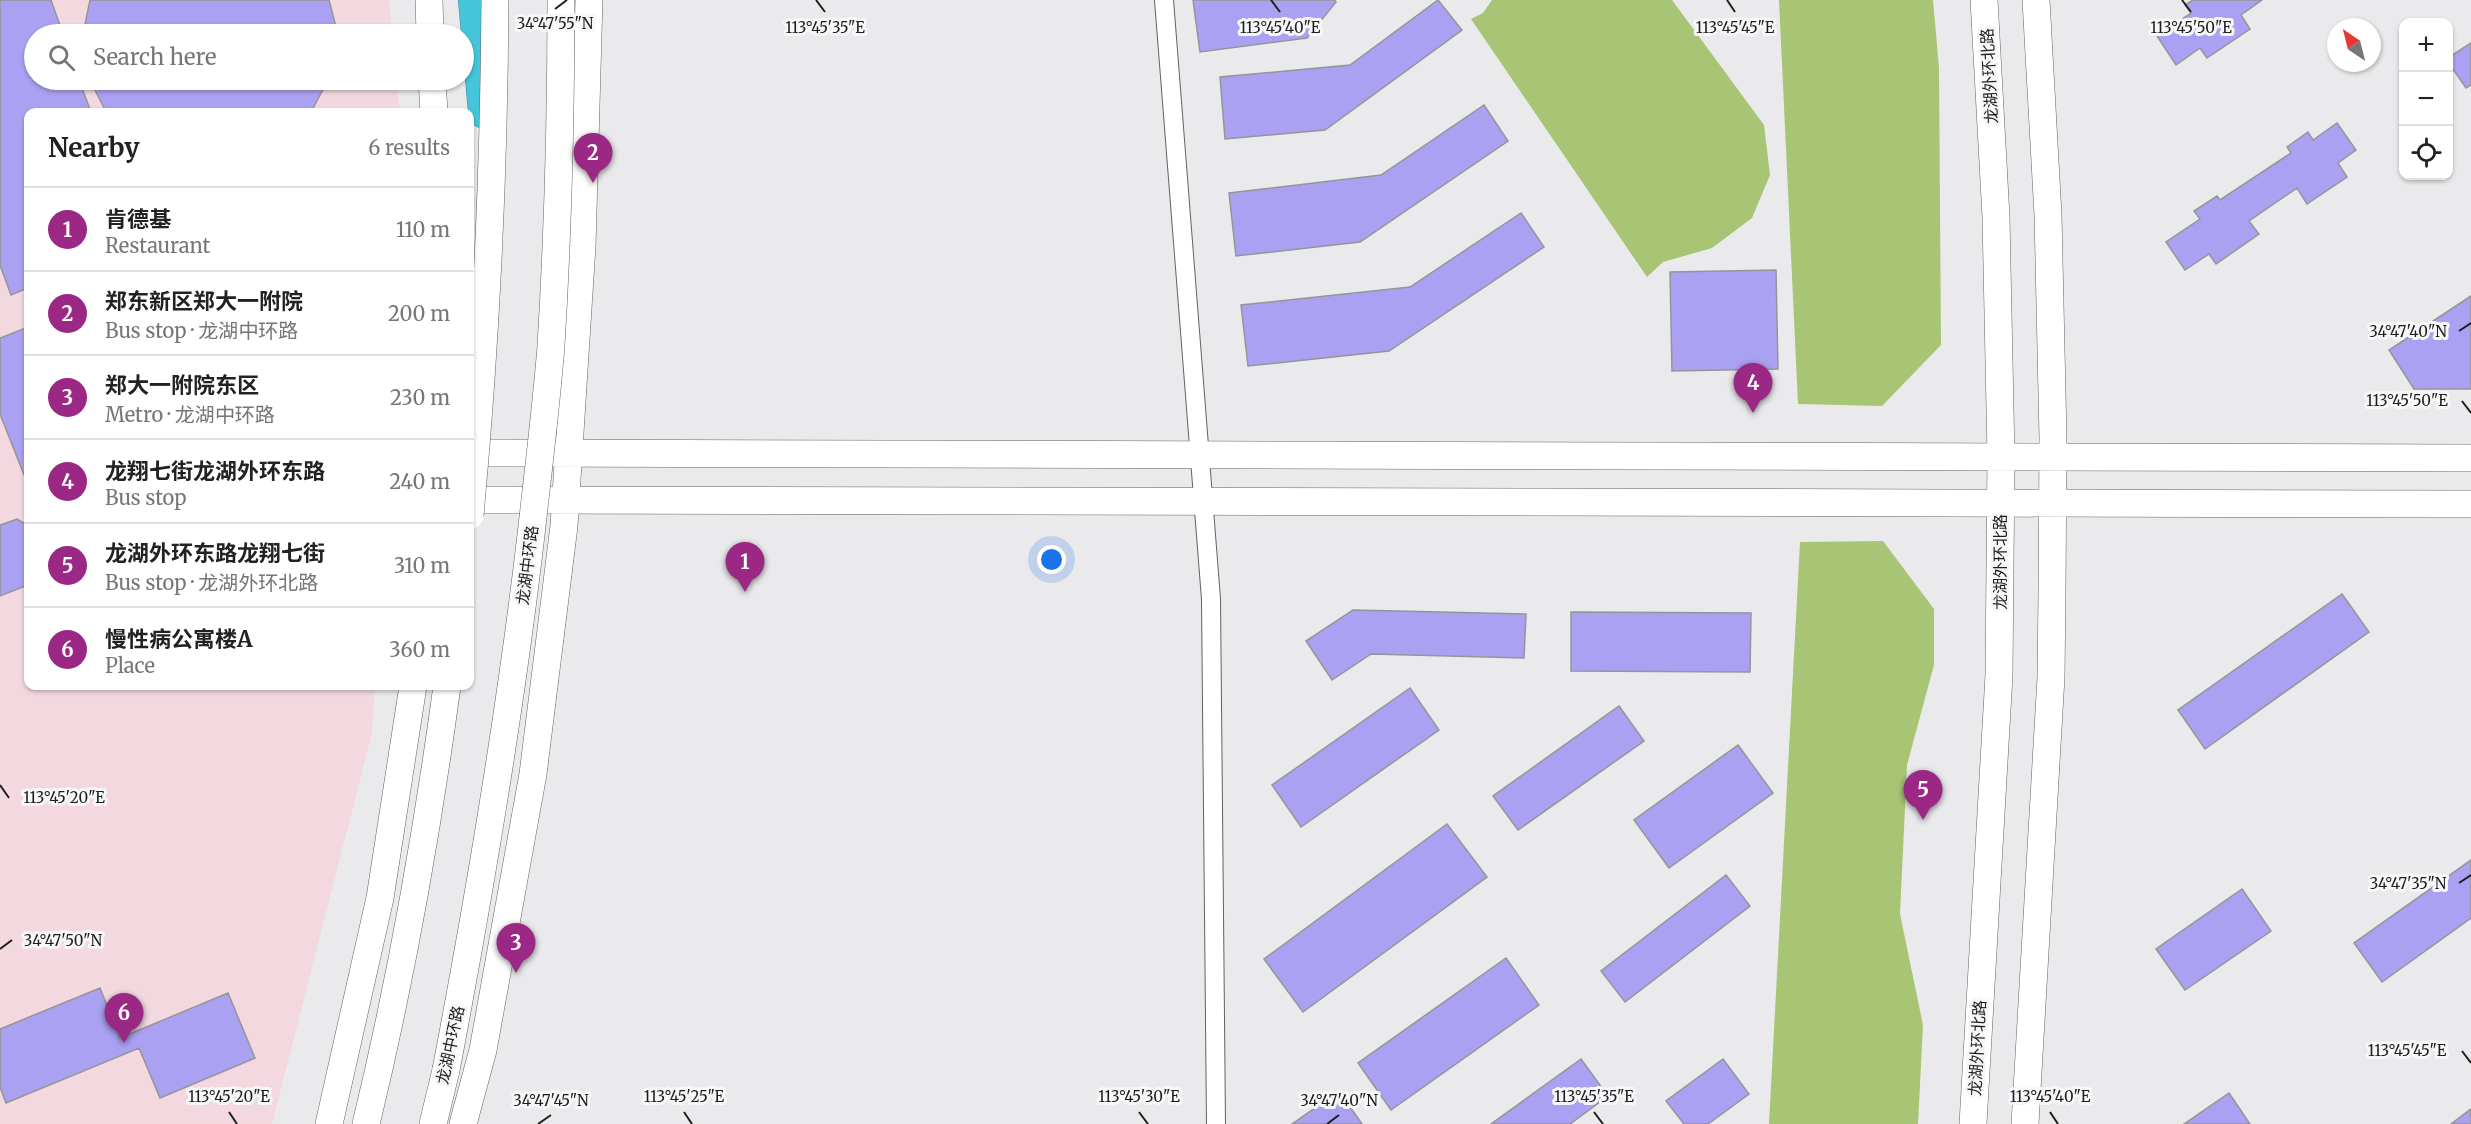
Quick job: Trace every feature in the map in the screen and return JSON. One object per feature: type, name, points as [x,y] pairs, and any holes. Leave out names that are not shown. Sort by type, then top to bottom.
[{"type":"highway","points":[[475,0],[492,194]]},
{"type":"highway","points":[[561,84],[575,0]]},
{"type":"street","points":[[429,0],[430,24]]},
{"type":"street","points":[[474,470],[492,194],[495,0]]},
{"type":"street","name":"龙湖中环路","points":[[433,1124],[446,1070],[480,894],[499,774],[533,513],[550,348],[561,84],[561,0]]},
{"type":"street","points":[[463,1124],[483,1050],[533,774],[566,500],[582,246],[589,0]]},
{"type":"street","points":[[1164,0],[1210,599],[1216,1124]]},
{"type":"street","name":"龙湖外环北路","points":[[1973,1124],[1999,675],[2001,457],[1996,217],[1984,0]]},
{"type":"street","points":[[2025,1124],[2051,677],[2053,503],[2048,215],[2036,0]]},
{"type":"street","points":[[433,90],[434,108]]},
{"type":"street","points":[[474,453],[2471,458]]},
{"type":"street","points":[[474,500],[2471,504]]},
{"type":"street","points":[[330,1124],[380,898],[412,690]]},
{"type":"street","points":[[366,1124],[383,1054],[430,808],[446,690]]},
{"type":"shaded area","points":[[0,0],[389,0],[391,24],[24,24],[24,90],[397,90],[400,108],[24,108],[24,690],[375,690],[372,733],[272,1124],[0,1124]]},
{"type":"green space","points":[[1492,0],[1672,0],[1764,125],[1770,175],[1752,218],[1712,248],[1663,262],[1647,277],[1471,19],[1483,13]]},
{"type":"green space","points":[[1779,0],[1933,0],[1939,68],[1941,345],[1882,406],[1798,404]]},
{"type":"green space","points":[[1883,541],[1934,609],[1934,665],[1907,765],[1900,914],[1923,1025],[1918,1124],[1769,1124],[1800,542]]},
{"type":"building","points":[[0,0],[51,0],[59,24],[24,24],[24,90],[83,90],[90,108],[24,108],[24,290],[11,295],[0,265]]},
{"type":"building","points":[[90,0],[329,0],[335,24],[85,24]]},
{"type":"building","points":[[1193,0],[1335,0],[1336,2],[1307,38],[1200,52]]},
{"type":"building","points":[[1438,0],[1462,30],[1325,130],[1225,139],[1220,77],[1350,65]]},
{"type":"building","points":[[2193,0],[2262,0],[2241,15],[2250,29],[2207,58],[2200,48],[2176,65],[2157,36],[2191,13],[2185,5]]},
{"type":"building","points":[[2471,43],[2471,85],[2466,88],[2453,69],[2453,55]]},
{"type":"building","points":[[95,90],[323,90],[313,108],[104,108]]},
{"type":"building","points":[[1484,105],[1508,141],[1360,242],[1236,256],[1229,193],[1381,175]]},
{"type":"building","points":[[2337,123],[2356,150],[2338,163],[2347,177],[2307,204],[2297,188],[2249,221],[2259,234],[2216,264],[2209,254],[2185,270],[2166,242],[2200,219],[2194,211],[2217,196],[2220,200],[2291,153],[2287,147],[2308,132],[2313,140]]},
{"type":"building","points":[[1521,213],[1544,247],[1389,351],[1248,366],[1241,305],[1410,287]]},
{"type":"building","points":[[1776,270],[1778,369],[1672,371],[1670,272]]},
{"type":"building","points":[[2471,296],[2471,389],[2414,389],[2389,350]]},
{"type":"building","points":[[24,329],[24,475],[0,414],[0,338]]},
{"type":"building","points":[[17,519],[24,523],[24,587],[0,596],[0,525]]},
{"type":"building","points":[[2342,594],[2369,632],[2205,749],[2178,710]]},
{"type":"building","points":[[1353,610],[1526,614],[1524,658],[1371,654],[1332,680],[1306,641]]},
{"type":"building","points":[[1571,612],[1751,613],[1750,672],[1571,671]]},
{"type":"building","points":[[1410,688],[1439,730],[1301,827],[1272,785]]},
{"type":"building","points":[[1619,706],[1644,741],[1518,830],[1493,796]]},
{"type":"building","points":[[1738,745],[1773,793],[1669,868],[1634,820]]},
{"type":"building","points":[[1447,824],[1487,877],[1303,1012],[1264,959]]},
{"type":"building","points":[[2471,860],[2471,918],[2382,982],[2354,943]]},
{"type":"building","points":[[1726,875],[1750,906],[1625,1002],[1601,971]]},
{"type":"building","points":[[2242,889],[2271,931],[2185,990],[2156,949]]},
{"type":"building","points":[[1506,958],[1539,1005],[1391,1110],[1358,1063]]},
{"type":"building","points":[[100,988],[120,1038],[228,993],[255,1058],[160,1098],[139,1048],[6,1103],[0,1087],[0,1029]]},
{"type":"building","points":[[1581,1059],[1608,1096],[1570,1124],[1491,1124]]},
{"type":"building","points":[[1723,1059],[1749,1094],[1708,1124],[1684,1124],[1666,1101]]},
{"type":"building","points":[[1339,1091],[1362,1124],[1292,1124]]},
{"type":"building","points":[[2229,1093],[2250,1124],[2184,1124]]},
{"type":"building","points":[[2471,1109],[2471,1124],[2451,1124]]},
{"type":"place","name":"郑东新区郑大一附院","points":[[593,183]]},
{"type":"place","name":"龙翔七街龙湖外环东路","points":[[1753,413]]},
{"type":"place","name":"肯德基","points":[[745,592]]},
{"type":"place","name":"龙湖外环东路龙翔七街","points":[[1923,820]]},
{"type":"place","name":"郑大一附院东区","points":[[516,973]]},
{"type":"place","name":"慢性病公寓楼A","points":[[124,1043]]}]
